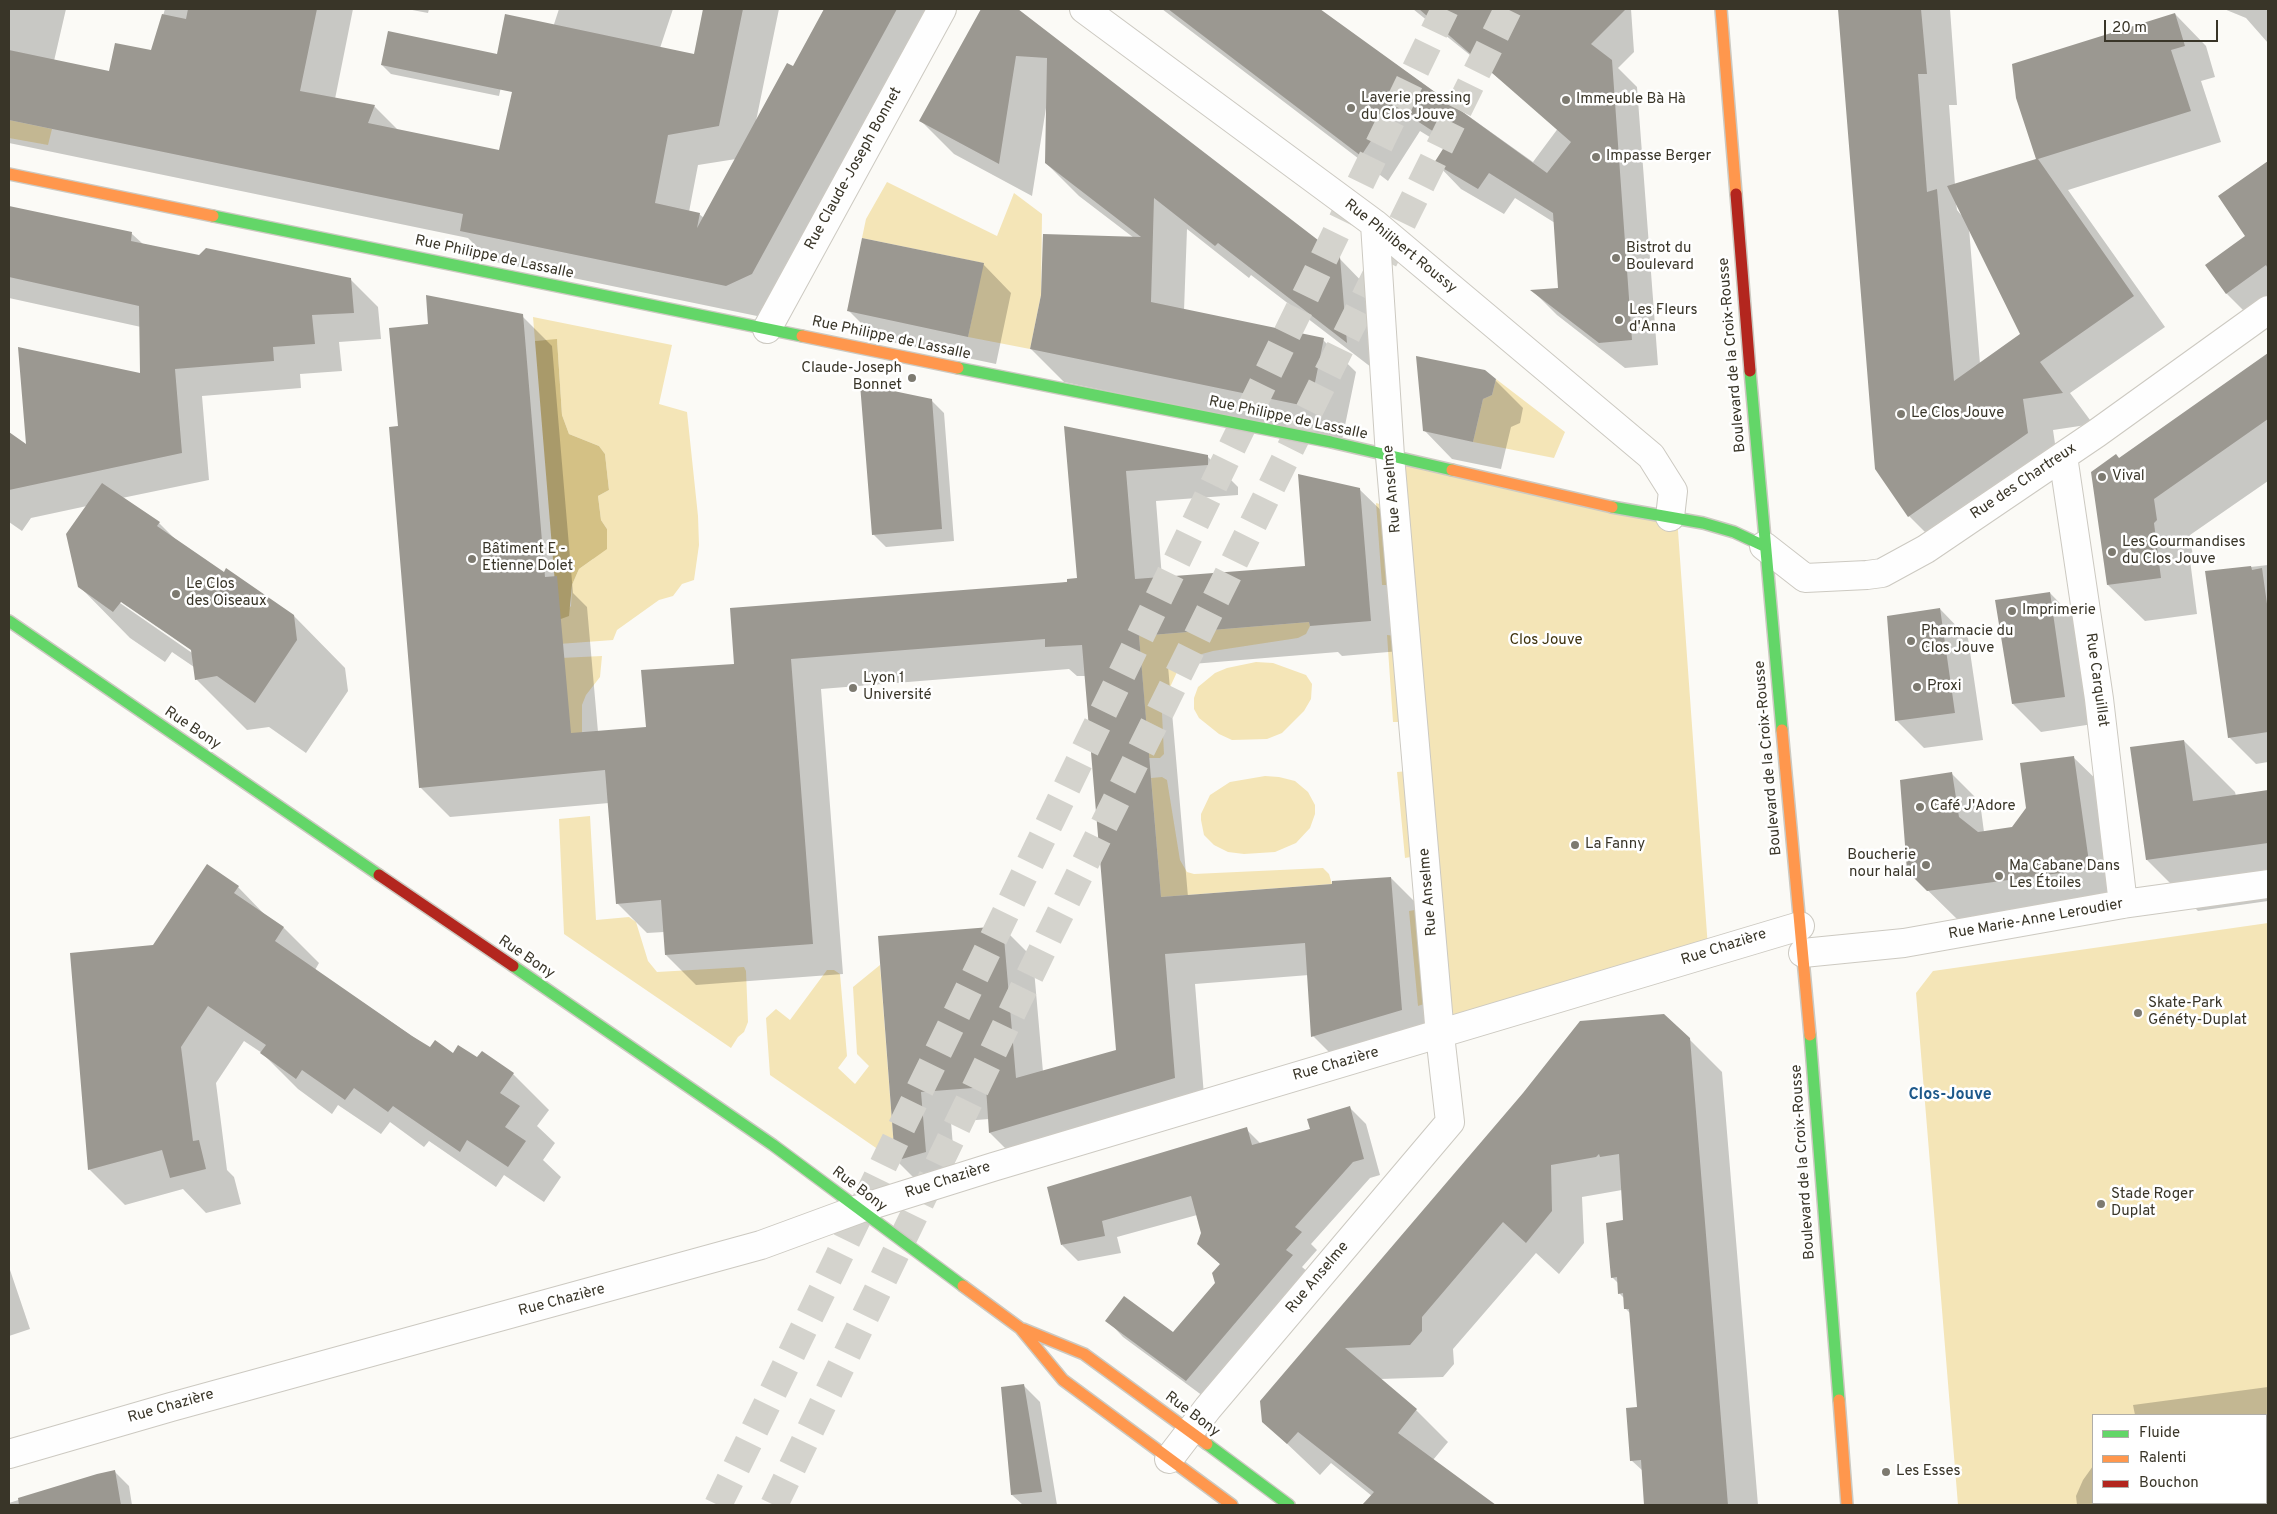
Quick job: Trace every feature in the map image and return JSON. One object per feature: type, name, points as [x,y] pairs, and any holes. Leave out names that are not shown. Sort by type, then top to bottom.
[{"type":"street","name":"Rue Claude-Joseph Bonnet","points":[[767,329],[942,9]]},
{"type":"street","name":"Rue Philibert Roussy","points":[[1084,9],[1375,224],[1651,456],[1674,491],[1670,517]]},
{"type":"street","name":"Boulevard de la Croix-Rousse","points":[[1721,9],[1764,546],[1803,953],[1846,1505]]},
{"type":"street","name":"Rue Philippe de Lassalle","points":[[9,174],[1331,442],[1603,506],[1703,523],[1734,532],[1764,546]]},
{"type":"street","name":"Rue Anselme","points":[[1169,1459],[1190,1431],[1450,1122],[1440,1035],[1390,456],[1375,224]]},
{"type":"street","name":"Rue des Chartreux","points":[[1764,546],[1805,578],[1882,573],[1926,549],[2063,456],[2268,310]]},
{"type":"street","name":"Rue Carquillat","points":[[2063,456],[2099,699],[2122,904]]},
{"type":"street","name":"Rue Bony","points":[[9,621],[773,1145],[1020,1328],[1063,1380],[1232,1505]]},
{"type":"street","name":"Rue Marie-Anne Leroudier","points":[[1803,953],[1904,943],[2122,904],[2268,884]]},
{"type":"street","name":"Rue Chazière","points":[[9,1454],[171,1407],[761,1245],[859,1209],[993,1167],[1800,926]]},
{"type":"street","name":"Rue Bony","points":[[1020,1328],[1084,1354],[1289,1505]]},
{"type":"green space","points":[[9,120],[52,129],[48,145],[9,138]]},
{"type":"green space","points":[[887,182],[997,236],[1014,193],[1042,214],[1041,295],[1030,349],[968,337],[983,263],[862,238],[866,219]]},
{"type":"green space","points":[[533,317],[672,345],[659,404],[687,412],[698,516],[699,545],[694,580],[682,584],[673,596],[659,600],[617,630],[613,640],[559,644],[558,620],[571,606],[572,585],[579,569],[593,559],[607,529],[601,520],[598,496],[609,490],[605,454],[599,446],[569,434],[562,415],[557,340],[535,341]]},
{"type":"green space","points":[[1496,379],[1565,432],[1554,458],[1473,442],[1483,399],[1492,395]]},
{"type":"green space","name":"Clos Jouve","points":[[1392,458],[1677,517],[1708,948],[1441,1033]]},
{"type":"green space","points":[[1376,503],[1387,506],[1393,585],[1382,585]]},
{"type":"green space","points":[[1309,622],[1310,626],[1306,634],[1298,638],[1202,654],[1177,672],[1165,698],[1162,713],[1164,754],[1160,758],[1149,758],[1139,636]]},
{"type":"green space","points":[[1387,635],[1396,636],[1404,722],[1393,722]]},
{"type":"green space","points":[[602,656],[600,677],[586,695],[582,705],[582,732],[575,770],[560,658]]},
{"type":"green space","points":[[1256,662],[1273,663],[1306,675],[1312,684],[1311,699],[1304,711],[1282,733],[1267,739],[1232,740],[1219,734],[1199,718],[1194,709],[1194,698],[1198,687],[1215,673],[1227,668]]},
{"type":"green space","points":[[1409,771],[1416,856],[1405,858],[1397,772]]},
{"type":"green space","points":[[1265,776],[1295,781],[1308,792],[1315,805],[1315,814],[1310,828],[1296,843],[1275,852],[1244,854],[1228,852],[1214,845],[1204,835],[1201,820],[1201,814],[1210,795],[1230,782]]},
{"type":"green space","points":[[1162,777],[1167,780],[1180,860],[1187,872],[1194,874],[1323,868],[1329,874],[1332,884],[1161,897],[1151,778]]},
{"type":"green space","points":[[590,816],[596,920],[629,917],[636,922],[648,961],[657,972],[744,967],[746,971],[748,1022],[744,1032],[738,1037],[731,1048],[564,934],[559,819]]},
{"type":"green space","points":[[1420,909],[1427,1003],[1418,1006],[1409,911]]},
{"type":"green space","name":"Stade Roger Duplat","points":[[2268,923],[2268,1505],[1958,1505],[1916,993],[1933,971]]},
{"type":"green space","points":[[880,965],[895,1161],[770,1075],[766,1018],[776,1009],[790,1020],[827,970],[834,970],[840,974],[847,1056],[838,1068],[855,1084],[869,1066],[857,1054],[853,987]]},
{"type":"shaded area","points":[[557,339],[562,415],[569,434],[599,446],[605,454],[609,490],[598,496],[601,520],[607,529],[607,549],[579,569],[572,585],[569,616],[558,620],[535,341]]},
{"type":"building","points":[[188,9],[317,9],[300,91],[375,105],[368,123],[499,150],[512,92],[381,65],[388,31],[497,54],[505,14],[694,54],[703,9],[743,9],[719,126],[668,135],[655,203],[700,213],[697,228],[787,63],[793,66],[824,9],[897,9],[752,274],[726,286],[460,231],[463,214],[9,120],[9,50],[109,71],[115,43],[151,50],[162,14],[186,19]]},
{"type":"building","points":[[981,9],[1018,9],[1340,257],[1347,343],[1218,243],[1215,246],[1154,198],[1151,302],[1324,338],[1310,407],[1030,349],[1041,295],[1043,234],[1141,237],[1045,163],[1047,58],[1016,56],[999,164],[919,121]]},
{"type":"building","points":[[1168,9],[1320,9],[1547,173],[1571,142],[1419,9],[1626,9],[1591,44],[1612,60],[1632,340],[1599,343],[1530,290],[1558,288],[1553,213],[1489,173],[1478,189],[1434,163],[1448,141],[1394,106],[1361,156]]},
{"type":"building","points":[[1838,9],[1921,9],[1927,74],[1918,74],[1927,192],[1937,189],[1954,381],[2020,334],[1947,186],[2036,159],[2016,98],[2012,64],[2175,13],[2185,46],[2171,50],[2191,111],[2038,159],[2134,296],[2040,362],[2063,393],[2023,399],[2028,433],[1908,517],[1875,469]]},
{"type":"building","points":[[2268,161],[2268,269],[2266,265],[2226,294],[2205,265],[2245,236],[2218,196]]},
{"type":"building","points":[[9,206],[132,232],[131,241],[199,255],[206,248],[351,278],[354,313],[312,315],[315,344],[273,347],[274,361],[175,369],[182,453],[9,490],[9,432],[26,444],[18,347],[140,373],[139,306],[9,277]]},
{"type":"building","points":[[862,238],[984,263],[968,337],[847,311]]},
{"type":"building","points":[[426,295],[523,314],[545,577],[557,576],[571,733],[646,727],[641,670],[734,664],[730,608],[1067,582],[1067,579],[1077,578],[1064,426],[1208,455],[1208,465],[1126,471],[1135,579],[1305,566],[1298,474],[1360,488],[1371,621],[1310,626],[1309,622],[1139,636],[1161,897],[1332,884],[1332,881],[1391,877],[1402,1010],[1311,1037],[1305,943],[1165,954],[1175,1078],[989,1133],[986,1087],[921,1092],[926,1152],[895,1161],[878,936],[1003,926],[1016,1078],[1116,1050],[1082,645],[1045,647],[1045,639],[791,659],[813,944],[665,955],[661,900],[616,904],[605,770],[419,788],[389,427],[398,426],[389,328],[428,324]]},
{"type":"building","points":[[2268,353],[2268,419],[2154,499],[2157,520],[2154,523],[2161,578],[2107,585],[2091,472],[2116,454],[2119,458]]},
{"type":"building","points":[[1416,356],[1485,370],[1496,379],[1492,395],[1483,399],[1473,442],[1423,431]]},
{"type":"building","points":[[860,384],[932,399],[942,529],[872,535]]},
{"type":"building","name":"Le Clos des Oiseaux","points":[[102,483],[160,522],[157,526],[224,572],[226,568],[294,615],[297,640],[255,703],[217,676],[195,680],[191,650],[121,602],[113,612],[78,587],[66,534]]},
{"type":"building","points":[[2251,566],[2252,570],[2262,568],[2268,611],[2268,732],[2228,738],[2205,571]]},
{"type":"building","points":[[2050,592],[2065,697],[2012,704],[1995,600]]},
{"type":"building","points":[[1940,608],[1955,713],[1895,721],[1887,616]]},
{"type":"building","points":[[2184,740],[2193,801],[2268,790],[2268,843],[2146,860],[2130,747]]},
{"type":"building","points":[[2074,756],[2090,869],[1927,891],[1907,871],[1900,780],[1952,772],[1959,817],[1978,832],[2012,827],[2026,808],[2020,763]]},
{"type":"building","points":[[207,864],[239,886],[234,893],[284,927],[275,941],[412,1036],[430,1047],[435,1040],[453,1053],[458,1045],[477,1057],[482,1051],[514,1073],[500,1093],[520,1106],[505,1127],[526,1141],[508,1167],[467,1140],[460,1152],[393,1106],[388,1112],[354,1088],[345,1100],[302,1070],[296,1079],[260,1053],[266,1045],[208,1006],[181,1047],[193,1141],[199,1140],[206,1169],[170,1178],[162,1150],[88,1170],[70,953],[153,945]]},
{"type":"building","points":[[1664,1014],[1690,1038],[1728,1505],[1644,1505],[1641,1460],[1630,1461],[1626,1408],[1637,1407],[1629,1309],[1624,1309],[1623,1293],[1618,1294],[1617,1277],[1611,1278],[1606,1223],[1623,1220],[1619,1154],[1600,1157],[1599,1154],[1596,1157],[1551,1165],[1552,1211],[1526,1243],[1503,1222],[1422,1317],[1422,1331],[1410,1345],[1345,1348],[1417,1409],[1398,1433],[1496,1505],[1362,1505],[1374,1492],[1298,1432],[1287,1444],[1262,1422],[1260,1401],[1523,1093],[1580,1021]]},
{"type":"building","points":[[1350,1106],[1364,1159],[1353,1162],[1295,1227],[1302,1232],[1286,1250],[1293,1255],[1186,1381],[1105,1321],[1124,1296],[1173,1332],[1215,1283],[1212,1273],[1220,1264],[1197,1244],[1201,1233],[1191,1196],[1102,1221],[1105,1236],[1061,1245],[1047,1187],[1247,1127],[1252,1145],[1310,1129],[1307,1119]]},
{"type":"building","points":[[1024,1384],[1042,1492],[1011,1495],[1001,1387]]},
{"type":"building","points":[[115,1470],[121,1505],[19,1505],[18,1498]]},
{"type":"tunnel","points":[[718,1505],[1445,9]]},
{"type":"tunnel","points":[[774,1505],[1049,936],[1508,9]]},
{"type":"traffic: fast","points":[[213,216],[802,336]]},
{"type":"traffic: fast","points":[[958,368],[1331,442],[1452,470]]},
{"type":"traffic: fast","points":[[1750,371],[1782,730]]},
{"type":"traffic: fast","points":[[1612,507],[1703,523],[1734,532],[1764,546]]},
{"type":"traffic: fast","points":[[9,621],[379,875]]},
{"type":"traffic: fast","points":[[513,966],[773,1145],[963,1286]]},
{"type":"traffic: fast","points":[[1810,1035],[1839,1400]]},
{"type":"traffic: fast","points":[[1207,1444],[1289,1505]]},
{"type":"traffic: slow","points":[[1721,9],[1736,194]]},
{"type":"traffic: slow","points":[[9,174],[213,216]]},
{"type":"traffic: slow","points":[[802,336],[958,368]]},
{"type":"traffic: slow","points":[[1452,470],[1612,507]]},
{"type":"traffic: slow","points":[[1782,730],[1810,1035]]},
{"type":"traffic: slow","points":[[963,1286],[1020,1328],[1063,1380],[1232,1505]]},
{"type":"traffic: slow","points":[[1023,1329],[1084,1354],[1207,1444]]},
{"type":"traffic: slow","points":[[1839,1400],[1847,1505]]},
{"type":"traffic: jam","points":[[1736,194],[1750,371]]},
{"type":"traffic: jam","points":[[379,875],[513,966]]},
{"type":"place","name":"Immeuble Bà Hà","points":[[1566,100]]},
{"type":"place","name":"Laverie pressing du Clos Jouve","points":[[1351,108]]},
{"type":"place","name":"Impasse Berger","points":[[1596,157]]},
{"type":"place","name":"Bistrot du Boulevard","points":[[1616,258]]},
{"type":"place","name":"Les Fleurs d'Anna","points":[[1619,320]]},
{"type":"place","name":"Claude-Joseph Bonnet","points":[[912,378]]},
{"type":"place","name":"Le Clos Jouve","points":[[1901,414]]},
{"type":"place","name":"Vival","points":[[2102,477]]},
{"type":"place","name":"Les Gourmandises du Clos Jouve","points":[[2112,552]]},
{"type":"place","name":"Bâtiment E - Etienne Dolet","points":[[472,559]]},
{"type":"place","name":"Le Clos des Oiseaux","points":[[176,594]]},
{"type":"place","name":"Imprimerie","points":[[2012,611]]},
{"type":"place","name":"Pharmacie du Clos Jouve","points":[[1911,641]]},
{"type":"place","name":"Proxi","points":[[1917,687]]},
{"type":"place","name":"Lyon 1 Université","points":[[853,688]]},
{"type":"place","name":"Café J'Adore","points":[[1920,807]]},
{"type":"place","name":"La Fanny","points":[[1575,845]]},
{"type":"place","name":"Boucherie nour halal","points":[[1926,865]]},
{"type":"place","name":"Ma Cabane Dans Les Étoiles","points":[[1999,876]]},
{"type":"place","name":"Skate-Park Généty-Duplat","points":[[2138,1013]]},
{"type":"place","name":"Stade Roger Duplat","points":[[2101,1204]]},
{"type":"place","name":"Les Esses","points":[[1886,1472]]},
{"type":"district","name":"Clos-Jouve","points":[[1950,1096]]}]
